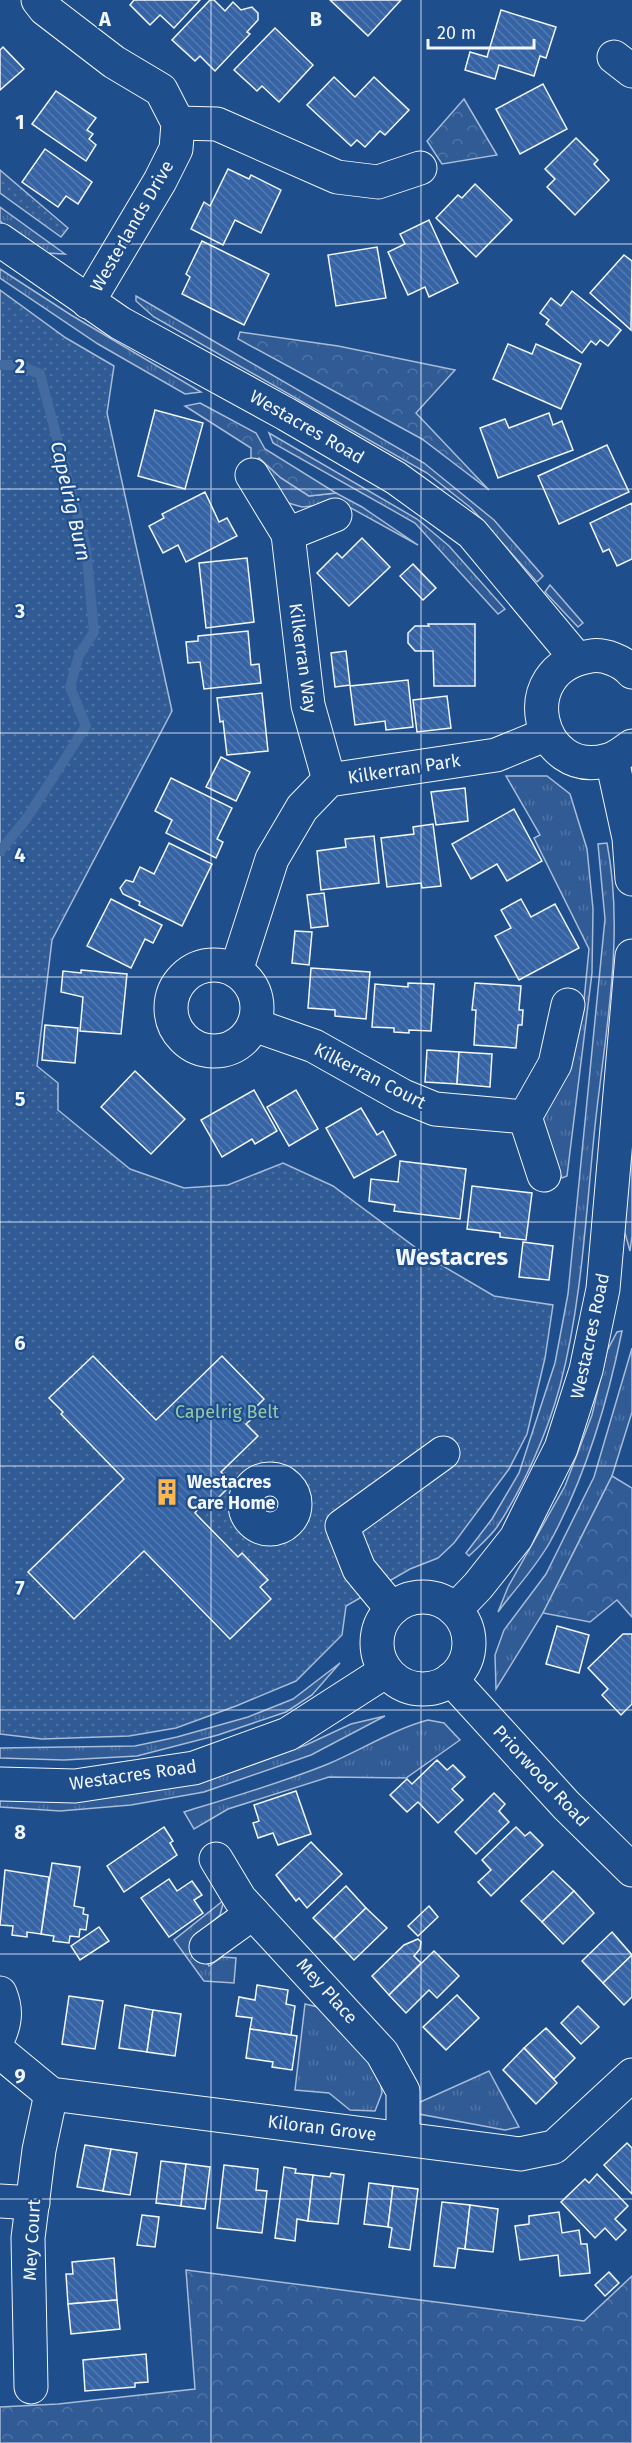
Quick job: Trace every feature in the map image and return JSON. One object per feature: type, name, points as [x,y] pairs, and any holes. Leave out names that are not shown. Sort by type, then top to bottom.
[{"type":"street","points":[[38,0],[45,9],[114,62],[161,90],[178,123],[217,124],[337,177],[378,182],[420,168]]},
{"type":"street","name":"Westerlands Drive","points":[[88,302],[160,181],[176,149],[178,123]]},
{"type":"street","name":"Westacres Road","points":[[0,240],[120,323],[286,414],[396,478],[472,533],[576,658]]},
{"type":"street","name":"Kilkerran Way","points":[[252,475],[288,534],[308,705],[329,780]]},
{"type":"street","points":[[288,534],[335,515]]},
{"type":"street","points":[[632,672],[613,659],[595,656],[576,658],[558,670],[545,687],[541,703],[541,719],[547,734],[553,744],[573,758],[592,763],[622,753],[632,879]]},
{"type":"street","name":"Kilkerran Park","points":[[236,971],[272,859],[302,808],[329,780],[496,755],[547,734]]},
{"type":"street","name":"Westacres Road","points":[[455,1610],[478,1586],[516,1538],[561,1448],[586,1370],[618,1290],[632,956]]},
{"type":"street","points":[[207,966],[221,966],[236,971],[248,984],[256,1000],[254,1024],[247,1036],[237,1044],[213,1052],[189,1043],[179,1034],[172,1021],[171,1007],[174,992],[193,970],[207,966]]},
{"type":"street","points":[[544,1175],[525,1117],[555,1064],[568,1005]]},
{"type":"street","name":"Kilkerran Court","points":[[254,1024],[314,1046],[403,1096],[435,1109],[525,1117]]},
{"type":"street","points":[[342,1526],[443,1453]]},
{"type":"street","points":[[295,1507],[323,1513],[342,1526],[358,1569],[392,1609]]},
{"type":"street","points":[[423,1597],[444,1602],[455,1610],[464,1622],[469,1645],[462,1668],[451,1679],[432,1688],[410,1687],[397,1681],[380,1659],[378,1639],[383,1620],[392,1609],[403,1602],[423,1597]]},
{"type":"street","name":"Westacres Road","points":[[0,1784],[75,1786],[194,1768],[288,1734],[387,1671]]},
{"type":"street","name":"Priorwood Road","points":[[451,1679],[566,1805],[632,1870]]},
{"type":"street","name":"Mey Place","points":[[216,1859],[240,1899],[382,2053],[403,2091],[403,2138]]},
{"type":"street","points":[[206,1947],[253,1913]]},
{"type":"street","points":[[0,1993],[5,2014],[0,2034]]},
{"type":"street","points":[[0,2052],[51,2094]]},
{"type":"street","name":"Kiloran Grove","points":[[51,2094],[520,2154],[554,2147],[632,2075]]},
{"type":"street","name":"Mey Court","points":[[31,2387],[28,2238],[39,2150],[51,2094]]},
{"type":"street","points":[[0,2201],[33,2203]]},
{"type":"green space","points":[[464,99],[497,155],[442,164],[427,141]]},
{"type":"green space","points":[[0,170],[68,228],[61,237],[0,193]]},
{"type":"green space","points":[[0,207],[65,254],[46,253],[5,225],[0,221]]},
{"type":"green space","points":[[0,269],[71,315],[201,392],[185,394],[98,344],[0,278]]},
{"type":"green space","name":"Capelrig Belt","points":[[0,290],[66,338],[114,366],[107,413],[172,711],[52,940],[37,1066],[58,1083],[58,1110],[130,1169],[184,1188],[228,1185],[283,1163],[333,1186],[431,1259],[494,1296],[553,1305],[545,1358],[527,1434],[509,1469],[454,1543],[438,1558],[410,1569],[346,1606],[342,1635],[296,1681],[176,1728],[129,1736],[42,1739],[0,1734]]},
{"type":"green space","points":[[136,296],[424,463],[494,520],[543,576],[537,582],[471,508],[427,473],[154,317],[136,301]]},
{"type":"green space","points":[[240,332],[338,346],[455,370],[416,413],[489,490],[422,439],[238,339]]},
{"type":"green space","points":[[200,403],[256,433],[265,449],[336,493],[309,496],[281,478],[259,458],[251,463],[251,448],[185,406]]},
{"type":"green space","points":[[269,433],[417,519],[449,546],[505,609],[498,614],[415,523],[273,443]]},
{"type":"green space","points":[[259,458],[281,478],[309,496],[336,493],[362,507],[418,545],[342,503],[302,507],[285,502],[251,463]]},
{"type":"green space","points":[[550,585],[583,623],[578,627],[545,592]]},
{"type":"green space","points":[[506,776],[547,776],[570,794],[587,849],[593,909],[592,973],[567,1176],[562,1178],[537,1123],[570,1021],[584,1000],[589,949],[534,838],[540,835]]},
{"type":"green space","points":[[607,843],[614,913],[612,984],[582,1257],[567,1354],[560,1386],[534,1459],[497,1527],[469,1556],[466,1553],[492,1519],[519,1473],[555,1363],[568,1294],[605,919],[598,844]]},
{"type":"green space","points":[[632,1145],[632,1236],[630,1251],[623,1226]]},
{"type":"green space","points":[[622,1331],[594,1440],[563,1517],[532,1569],[498,1612],[508,1587],[565,1486],[592,1415],[607,1351],[617,1332]]},
{"type":"green space","points":[[632,1348],[632,1412],[612,1476],[543,1613],[496,1689],[495,1655],[504,1630],[546,1574],[594,1477]]},
{"type":"green space","points":[[612,1476],[632,1488],[632,1617],[617,1600],[590,1622],[543,1613]]},
{"type":"green space","points":[[340,1663],[312,1695],[286,1712],[218,1735],[137,1756],[64,1760],[0,1758],[0,1748],[135,1746],[177,1737],[248,1717],[293,1699]]},
{"type":"green space","points":[[385,1716],[311,1755],[204,1792],[131,1805],[60,1811],[0,1807],[0,1797],[191,1784],[306,1745],[351,1724]]},
{"type":"green space","points":[[428,1720],[444,1723],[460,1740],[406,1778],[329,1777],[228,1809],[194,1829],[184,1812],[310,1771]]},
{"type":"green space","points":[[224,1900],[220,1915],[192,1940],[209,1966],[222,1957],[236,1958],[234,1983],[204,1981],[174,1940]]},
{"type":"green space","points":[[305,2004],[322,2008],[379,2072],[382,2093],[375,2111],[350,2110],[329,2093],[295,2090]]},
{"type":"green space","points":[[489,2071],[519,2127],[505,2130],[419,2114],[418,2103]]},
{"type":"green space","points":[[186,2270],[584,2321],[632,2276],[632,2443],[0,2443],[0,2407],[58,2404],[195,2389]]},
{"type":"building","points":[[134,0],[200,0],[174,28],[160,15],[150,25],[130,5]]},
{"type":"building","points":[[210,0],[214,0],[225,11],[233,2],[241,10],[252,7],[258,13],[258,20],[247,32],[250,34],[215,71],[200,56],[195,61],[172,40]]},
{"type":"building","points":[[330,0],[401,0],[368,36]]},
{"type":"building","points":[[501,10],[556,27],[546,58],[540,56],[534,76],[499,65],[495,79],[465,70],[470,52],[487,57]]},
{"type":"building","points":[[275,28],[313,65],[279,102],[262,86],[257,91],[234,70]]},
{"type":"building","points":[[3,47],[24,69],[0,90],[0,50]]},
{"type":"building","points":[[334,77],[355,97],[374,77],[409,110],[385,135],[380,131],[365,147],[357,140],[351,146],[307,105]]},
{"type":"building","points":[[543,84],[567,129],[520,154],[496,109]]},
{"type":"building","points":[[56,91],[96,118],[87,130],[93,134],[89,139],[96,145],[86,161],[32,124]]},
{"type":"building","points":[[576,138],[598,160],[594,164],[609,180],[575,215],[547,187],[555,179],[545,169]]},
{"type":"building","points":[[45,149],[92,182],[78,204],[66,196],[58,207],[22,182]]},
{"type":"building","points":[[228,169],[249,179],[251,175],[281,190],[261,233],[235,220],[223,245],[191,229],[204,202],[210,206]]},
{"type":"building","points":[[475,184],[512,220],[476,257],[436,218],[458,195],[462,198]]},
{"type":"building","points":[[429,220],[458,283],[429,297],[425,287],[408,295],[388,252],[405,244],[400,234]]},
{"type":"building","points":[[202,241],[269,274],[244,325],[182,294],[190,277],[186,274]]},
{"type":"building","points":[[377,247],[386,298],[336,306],[328,255]]},
{"type":"building","points":[[624,255],[632,261],[631,330],[590,293]]},
{"type":"building","points":[[572,291],[621,330],[608,346],[600,340],[596,345],[591,341],[582,353],[546,324],[549,320],[540,313],[551,298],[561,306]]},
{"type":"building","points":[[508,344],[532,354],[536,344],[581,364],[561,409],[493,379]]},
{"type":"building","points":[[155,410],[203,423],[185,489],[138,476]]},
{"type":"building","points":[[549,413],[553,425],[562,421],[573,450],[498,478],[480,428],[505,419],[509,428]]},
{"type":"building","points":[[607,445],[629,492],[559,524],[538,476]]},
{"type":"building","points":[[205,492],[219,522],[227,518],[237,536],[186,562],[178,545],[163,553],[149,526],[164,518],[162,514]]},
{"type":"building","points":[[632,503],[632,559],[617,566],[609,549],[603,552],[590,523]]},
{"type":"building","points":[[362,538],[390,567],[349,606],[317,573],[337,553],[342,558]]},
{"type":"building","points":[[247,558],[254,622],[206,628],[199,563]]},
{"type":"building","points":[[413,564],[436,588],[423,600],[400,576]]},
{"type":"building","points":[[428,624],[475,624],[475,686],[434,686],[433,651],[415,651],[408,643],[408,633],[415,626],[429,626]]},
{"type":"building","points":[[248,631],[251,665],[259,664],[261,683],[204,689],[200,662],[188,663],[186,642],[198,641],[198,636]]},
{"type":"building","points":[[346,651],[350,685],[335,687],[331,653]]},
{"type":"building","points":[[408,680],[413,727],[386,730],[385,721],[355,725],[350,686]]},
{"type":"building","points":[[262,693],[268,751],[227,755],[223,721],[220,722],[217,698]]},
{"type":"building","points":[[447,696],[451,728],[417,732],[413,700]]},
{"type":"building","points":[[221,757],[250,772],[236,801],[206,787]]},
{"type":"building","points":[[171,778],[232,808],[217,839],[223,842],[216,858],[166,833],[172,820],[155,811]]},
{"type":"building","points":[[465,788],[468,821],[436,825],[431,792]]},
{"type":"building","points":[[514,809],[542,861],[507,881],[497,864],[471,879],[452,844]]},
{"type":"building","points":[[433,824],[441,886],[422,888],[421,883],[387,887],[381,838],[414,834],[413,827]]},
{"type":"building","points":[[374,836],[379,883],[321,890],[317,851],[346,847],[345,839]]},
{"type":"building","points":[[169,843],[212,864],[182,926],[139,905],[140,902],[123,894],[120,888],[126,880],[133,882],[140,867],[154,874]]},
{"type":"building","points":[[324,893],[328,926],[311,928],[307,895]]},
{"type":"building","points":[[111,899],[162,925],[153,943],[145,939],[131,968],[87,946]]},
{"type":"building","points":[[521,899],[531,917],[555,904],[579,948],[519,980],[495,936],[511,928],[501,910]]},
{"type":"building","points":[[295,931],[312,932],[309,965],[292,963]]},
{"type":"building","points":[[311,968],[370,972],[366,1019],[335,1016],[335,1010],[308,1008]]},
{"type":"building","points":[[81,970],[127,974],[121,1034],[80,1031],[83,997],[61,992],[63,971],[81,973]]},
{"type":"building","points":[[408,983],[434,984],[431,1031],[394,1032],[394,1028],[372,1027],[375,984],[408,987]]},
{"type":"building","points":[[475,983],[521,986],[519,1010],[523,1010],[522,1025],[518,1025],[516,1048],[474,1045],[476,1010],[472,1010]]},
{"type":"building","points":[[45,1025],[78,1028],[75,1063],[42,1060]]},
{"type":"building","points":[[427,1050],[459,1052],[457,1084],[425,1082]]},
{"type":"building","points":[[459,1052],[492,1054],[490,1087],[457,1084]]},
{"type":"building","points":[[135,1071],[185,1119],[151,1154],[101,1107]]},
{"type":"building","points":[[254,1090],[277,1131],[255,1144],[252,1139],[222,1157],[201,1120]]},
{"type":"building","points":[[296,1090],[318,1129],[289,1146],[267,1107]]},
{"type":"building","points":[[361,1108],[377,1135],[383,1131],[396,1155],[354,1178],[326,1128]]},
{"type":"building","points":[[400,1161],[466,1169],[460,1219],[394,1211],[395,1205],[369,1201],[371,1179],[398,1182]]},
{"type":"building","points":[[472,1186],[532,1193],[526,1240],[500,1237],[500,1233],[467,1229]]},
{"type":"building","points":[[523,1242],[553,1246],[549,1280],[519,1277]]},
{"type":"building","name":"Westacres Care Home","points":[[93,1356],[156,1420],[222,1356],[264,1399],[252,1411],[256,1415],[246,1424],[258,1436],[221,1472],[233,1483],[210,1506],[204,1500],[195,1513],[238,1557],[242,1553],[268,1580],[260,1587],[271,1599],[230,1639],[144,1551],[74,1619],[28,1572],[124,1479],[61,1414],[63,1412],[49,1398]]},
{"type":"building","points":[[557,1626],[589,1635],[579,1673],[546,1664]]},
{"type":"building","points":[[623,1634],[632,1634],[632,1704],[621,1715],[602,1695],[608,1689],[588,1668]]},
{"type":"building","points":[[437,1760],[447,1770],[453,1765],[465,1777],[452,1789],[463,1800],[438,1823],[418,1802],[407,1812],[390,1795],[407,1779],[412,1784]]},
{"type":"building","points":[[296,1791],[311,1834],[278,1845],[273,1833],[258,1838],[253,1823],[259,1821],[254,1805]]},
{"type":"building","points":[[494,1793],[505,1804],[499,1811],[509,1822],[476,1854],[455,1832]]},
{"type":"building","points":[[164,1827],[173,1841],[170,1843],[177,1855],[124,1892],[107,1866]]},
{"type":"building","points":[[516,1827],[525,1836],[530,1832],[543,1845],[491,1896],[478,1882],[491,1870],[482,1860]]},
{"type":"building","points":[[311,1842],[342,1874],[307,1908],[299,1898],[296,1901],[276,1875]]},
{"type":"building","points":[[52,1863],[80,1867],[74,1906],[84,1908],[83,1914],[88,1915],[86,1930],[80,1929],[79,1937],[70,1936],[69,1943],[53,1941],[54,1936],[41,1934]]},
{"type":"building","points":[[5,1870],[49,1877],[41,1934],[27,1932],[27,1937],[12,1935],[13,1926],[0,1925]]},
{"type":"building","points":[[553,1871],[574,1891],[542,1922],[521,1901]]},
{"type":"building","points":[[169,1879],[177,1891],[192,1881],[202,1895],[194,1900],[203,1913],[169,1937],[141,1898]]},
{"type":"building","points":[[346,1886],[366,1908],[334,1939],[313,1918]]},
{"type":"building","points":[[574,1891],[594,1913],[563,1944],[542,1922]]},
{"type":"building","points":[[429,1906],[438,1917],[418,1936],[408,1926]]},
{"type":"building","points":[[366,1908],[387,1928],[354,1960],[334,1939]]},
{"type":"building","points":[[99,1927],[109,1941],[80,1960],[71,1946]]},
{"type":"building","points":[[612,1932],[632,1955],[603,1983],[582,1961]]},
{"type":"building","points":[[418,1939],[421,1942],[420,1949],[414,1956],[421,1963],[389,1995],[372,1976],[404,1945]]},
{"type":"building","points":[[434,1951],[459,1976],[437,1998],[429,1990],[406,2013],[389,1995]]},
{"type":"building","points":[[632,1955],[632,1997],[624,2005],[603,1983]]},
{"type":"building","points":[[257,1985],[288,1990],[286,2004],[295,2006],[291,2035],[250,2029],[252,2018],[236,2016],[239,1997],[255,2000]]},
{"type":"building","points":[[457,1995],[479,2018],[446,2050],[423,2027]]},
{"type":"building","points":[[69,1996],[103,2001],[95,2049],[62,2044]]},
{"type":"building","points":[[125,2005],[153,2010],[147,2052],[119,2048]]},
{"type":"building","points":[[578,2006],[599,2027],[581,2044],[561,2023]]},
{"type":"building","points":[[153,2010],[181,2014],[175,2056],[147,2052]]},
{"type":"building","points":[[546,2028],[575,2058],[554,2079],[524,2048]]},
{"type":"building","points":[[250,2029],[297,2036],[292,2070],[272,2067],[273,2062],[246,2058]]},
{"type":"building","points":[[524,2048],[557,2083],[536,2104],[503,2070]]},
{"type":"building","points":[[627,2143],[632,2148],[632,2194],[604,2165]]},
{"type":"building","points":[[85,2145],[111,2149],[103,2191],[77,2187]]},
{"type":"building","points":[[111,2149],[137,2153],[130,2195],[103,2191]]},
{"type":"building","points":[[161,2161],[186,2164],[181,2206],[156,2203]]},
{"type":"building","points":[[186,2164],[210,2167],[205,2209],[181,2206]]},
{"type":"building","points":[[224,2165],[258,2169],[256,2190],[267,2191],[262,2233],[217,2228]]},
{"type":"building","points":[[284,2167],[296,2169],[295,2173],[313,2175],[308,2221],[297,2219],[295,2241],[275,2238]]},
{"type":"building","points":[[331,2173],[344,2175],[338,2224],[308,2221],[313,2175],[330,2177]]},
{"type":"building","points":[[597,2174],[628,2206],[615,2219],[626,2230],[616,2240],[605,2228],[595,2238],[561,2202],[585,2179],[589,2183]]},
{"type":"building","points":[[369,2183],[393,2186],[388,2227],[364,2224]]},
{"type":"building","points":[[393,2186],[418,2189],[410,2250],[389,2247],[392,2228],[388,2227]]},
{"type":"building","points":[[442,2202],[470,2205],[465,2249],[458,2248],[455,2268],[434,2266]]},
{"type":"building","points":[[470,2205],[498,2209],[493,2252],[465,2249]]},
{"type":"building","points":[[559,2212],[562,2233],[579,2230],[581,2244],[587,2244],[590,2273],[560,2276],[558,2255],[520,2260],[515,2226],[529,2224],[529,2216]]},
{"type":"building","points":[[142,2215],[159,2217],[155,2247],[137,2245]]},
{"type":"building","points":[[114,2258],[117,2300],[68,2304],[66,2274],[73,2274],[72,2262]]},
{"type":"building","points":[[609,2272],[619,2283],[605,2296],[595,2285]]},
{"type":"building","points":[[117,2300],[120,2329],[71,2334],[68,2304]]},
{"type":"building","points":[[146,2354],[148,2382],[135,2383],[135,2387],[85,2391],[83,2360]]},
{"type":"waterway","name":"Capelrig Burn","points":[[0,365],[18,365],[40,374],[86,548],[94,632],[79,655],[70,687],[86,726],[27,818],[0,851]]},
{"type":"place","name":"Westacres Care Home","points":[[167,1492]]},
{"type":"district","name":"Westacres","points":[[452,1257]]}]
